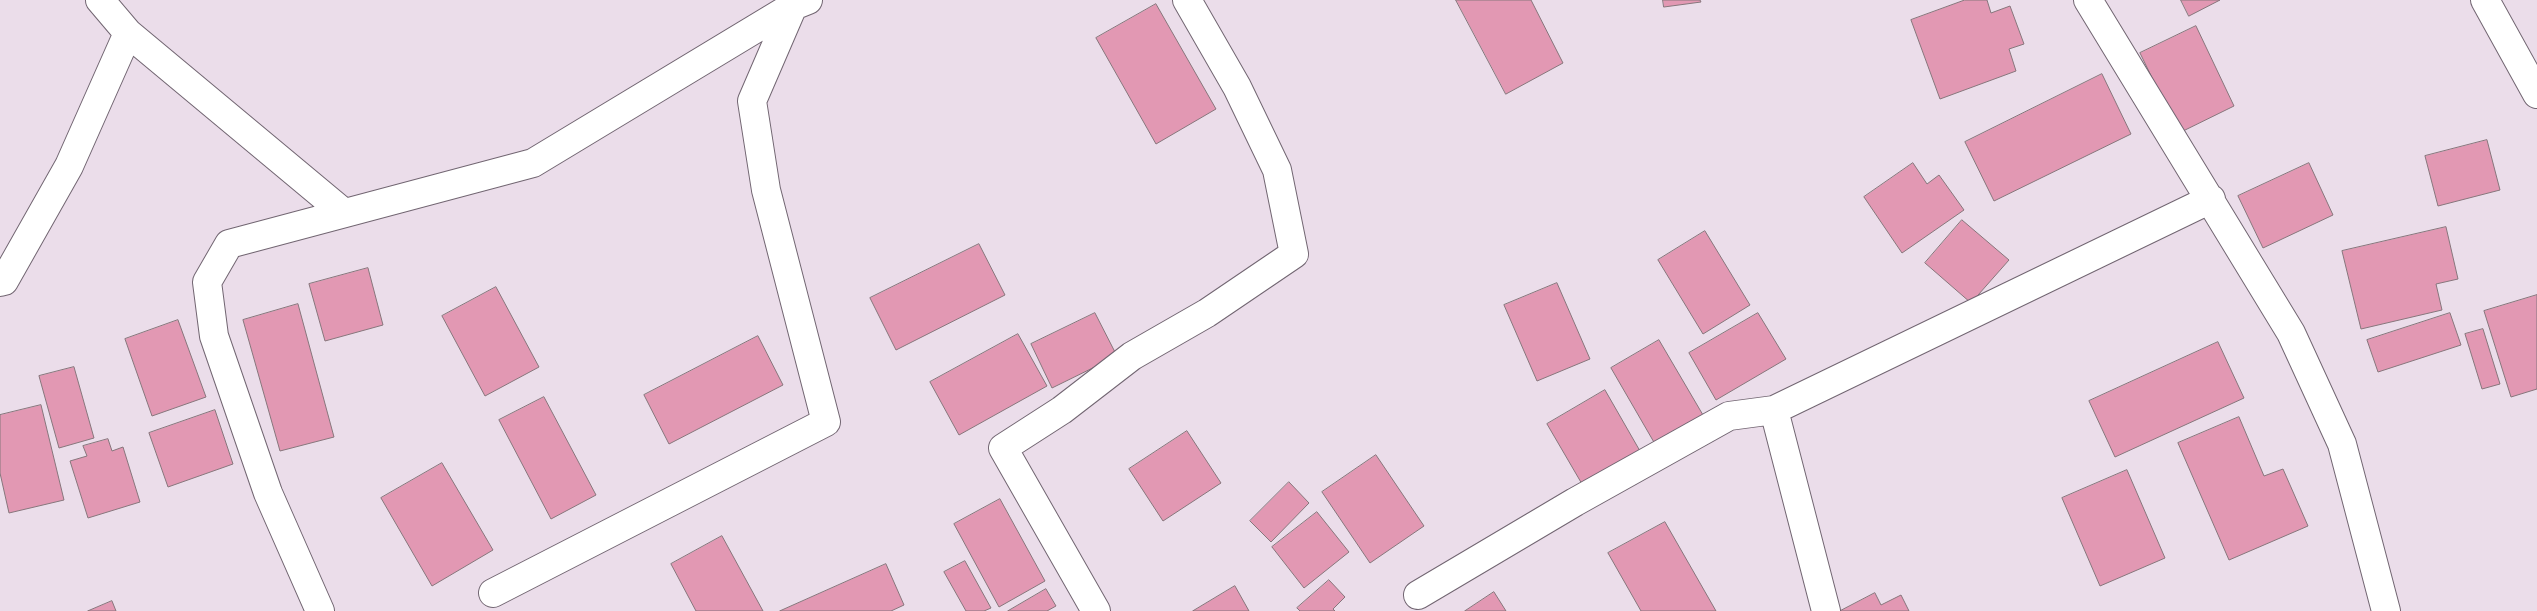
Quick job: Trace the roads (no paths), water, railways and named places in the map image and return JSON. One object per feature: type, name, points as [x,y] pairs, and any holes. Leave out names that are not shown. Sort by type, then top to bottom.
[{"type":"street","points":[[100,0],[128,33],[344,213]]},
{"type":"street","points":[[1096,611],[1003,448],[1062,410],[1132,356],[1207,313],[1294,254],[1277,170],[1237,87],[1187,0]]},
{"type":"street","points":[[2088,0],[2291,333],[2342,444],[2386,611]]},
{"type":"street","points":[[2485,0],[2537,94]]},
{"type":"street","points":[[320,611],[268,493],[214,336],[208,282],[229,244],[533,163],[801,3]]},
{"type":"street","points":[[494,593],[826,422],[766,190],[752,101],[801,3]]},
{"type":"street","points":[[0,282],[4,281],[70,166],[128,33]]},
{"type":"street","points":[[1418,595],[1575,502],[1730,416],[1774,410],[2210,199]]},
{"type":"street","points":[[1774,410],[1826,611]]}]
